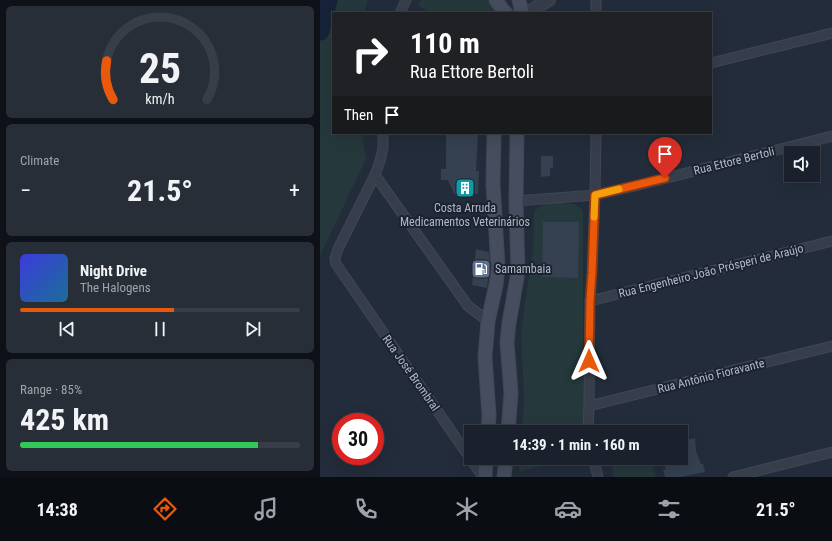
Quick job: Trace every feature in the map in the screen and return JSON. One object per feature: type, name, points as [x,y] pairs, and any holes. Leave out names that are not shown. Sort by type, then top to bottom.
[{"type":"main road","points":[[496,0],[496,12]]},
{"type":"main road","points":[[496,0],[505,12]]},
{"type":"main road","points":[[519,0],[522,12]]},
{"type":"main road","points":[[488,425],[485,357],[488,322],[496,285],[498,267],[493,184],[494,134]]},
{"type":"main road","points":[[509,425],[511,392],[507,342],[518,272],[516,201],[517,134]]},
{"type":"main road","points":[[484,477],[485,465]]},
{"type":"main road","points":[[504,477],[505,465]]},
{"type":"street","points":[[400,12],[406,0]]},
{"type":"street","points":[[529,12],[549,0]]},
{"type":"street","points":[[596,0],[596,12]]},
{"type":"street","points":[[712,63],[832,33]]},
{"type":"street","points":[[383,134],[383,148],[375,175],[468,306],[488,322]]},
{"type":"street","points":[[588,425],[590,301],[595,195],[596,134]]},
{"type":"street","name":"Rua Ettore Bertoli","points":[[516,201],[595,195],[832,136]]},
{"type":"street","name":"Rua José Brombral","points":[[375,175],[338,249],[335,258],[336,264],[484,477]]},
{"type":"street","name":"Rua Engenheiro João Prósperi de Araújo","points":[[590,301],[832,242]]},
{"type":"street","name":"Rua Antônio Fioravante","points":[[589,406],[832,346]]},
{"type":"street","points":[[733,477],[832,452]]},
{"type":"street","points":[[595,465],[598,477]]},
{"type":"green space","points":[[320,0],[368,0],[364,12],[332,12],[332,134],[362,134],[366,159],[320,256]]},
{"type":"green space","points":[[421,0],[491,0],[493,12],[429,12],[418,6]]},
{"type":"green space","points":[[549,202],[575,204],[583,210],[583,370],[586,411],[585,425],[522,425],[524,399],[521,331],[533,250],[534,212],[539,207]]},
{"type":"green space","points":[[520,465],[547,465],[519,472]]},
{"type":"green space","points":[[612,465],[653,465],[656,477],[613,477]]},
{"type":"building","points":[[446,134],[478,134],[476,171],[479,171],[478,194],[454,194],[448,180],[441,180],[441,169],[446,169]]},
{"type":"building","points":[[541,156],[553,156],[553,168],[550,168],[550,176],[541,177]]},
{"type":"building","points":[[543,222],[579,222],[578,278],[542,277]]},
{"type":"building","name":"Samambaia","points":[[476,249],[489,252],[490,262],[487,288],[472,285]]},
{"type":"building","points":[[695,438],[696,451],[701,464],[703,464],[705,472],[681,477],[665,477],[663,470],[666,469],[665,465],[688,465],[688,440]]},
{"type":"waterway","points":[[320,31],[328,0]]},
{"type":"slow traffic","points":[[594,217],[595,195],[619,189]]},
{"type":"place","name":"Costa Arruda Medicamentos Veterinários","points":[[465,188]]},
{"type":"place","name":"Samambaia","points":[[481,269]]},
{"type":"route","points":[[589,361],[595,195],[665,178]]}]
